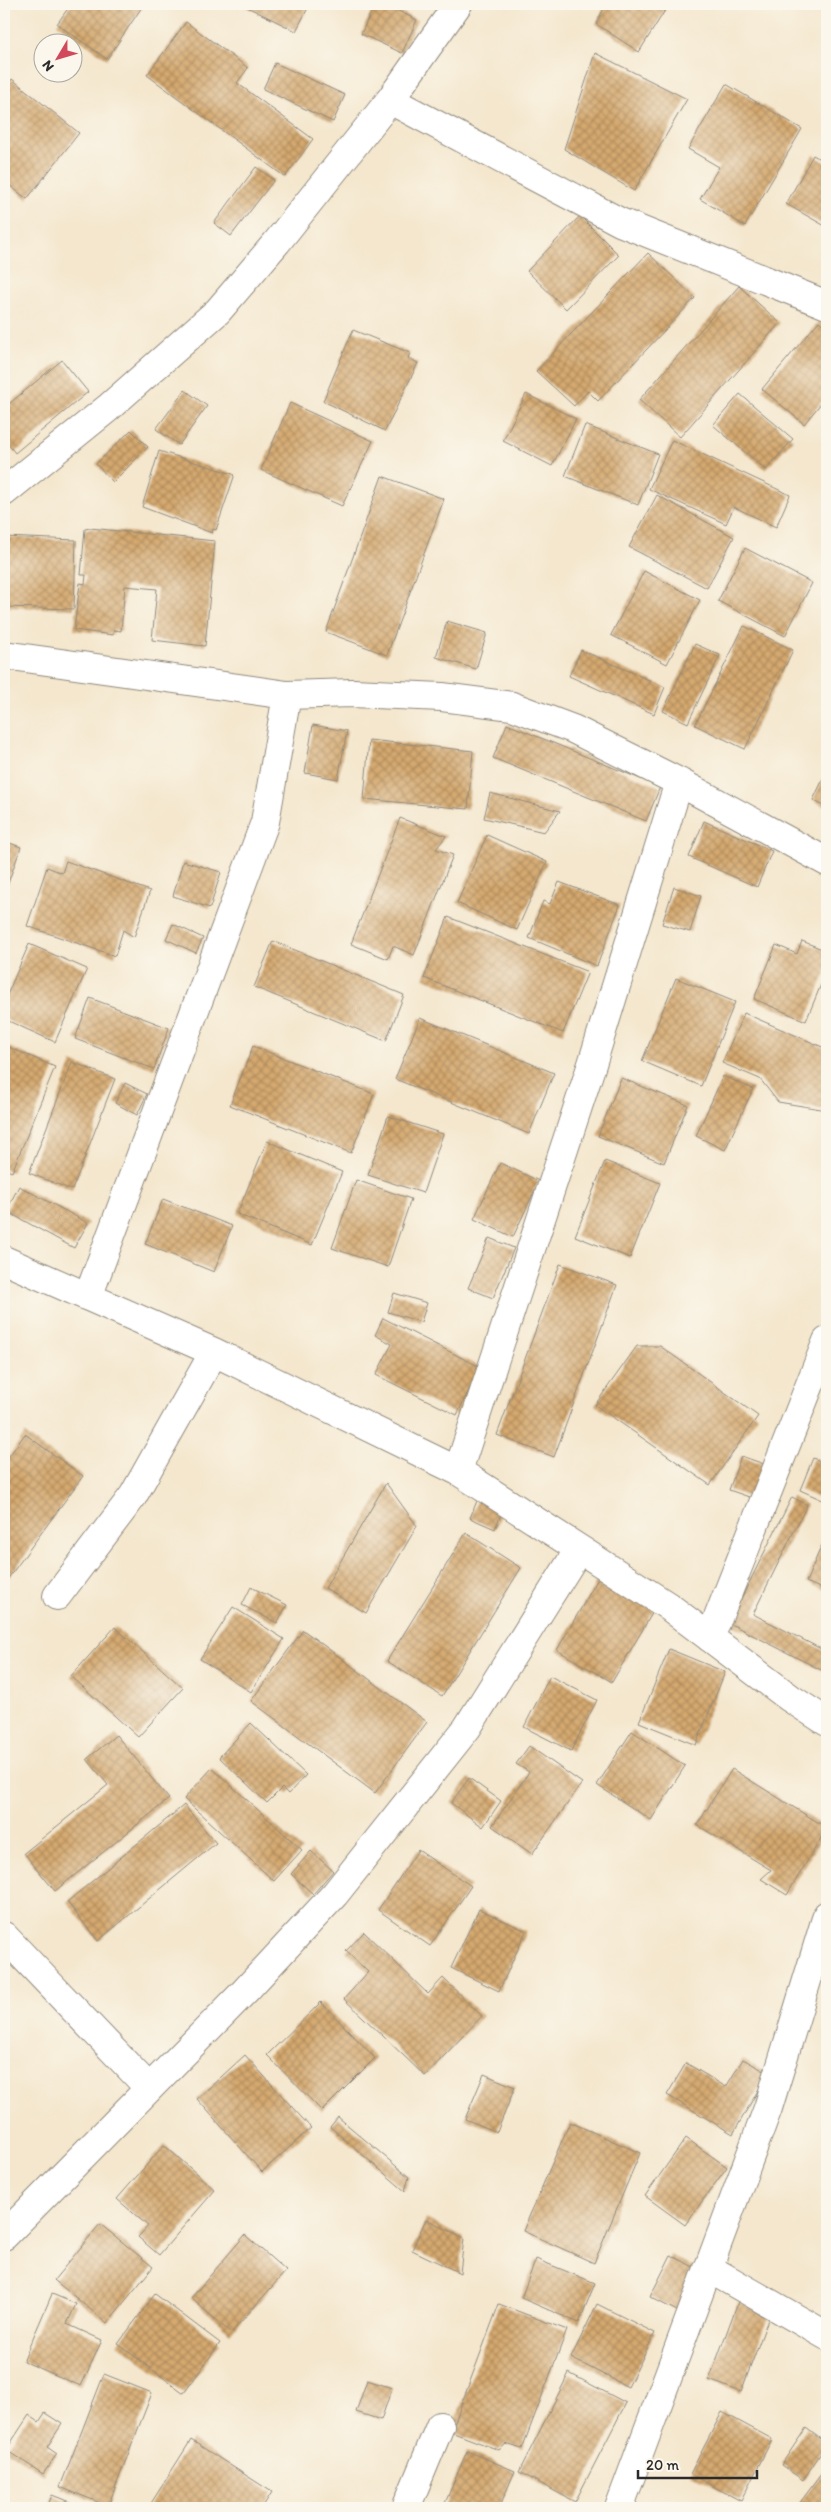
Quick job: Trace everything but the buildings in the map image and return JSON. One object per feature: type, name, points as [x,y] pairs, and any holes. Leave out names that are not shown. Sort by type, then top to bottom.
[{"type":"street","points":[[4,492],[108,408],[218,311],[277,242],[390,100],[458,4]]},
{"type":"street","points":[[390,100],[620,222],[827,305]]},
{"type":"street","points":[[4,655],[287,695],[353,693],[432,696],[512,706],[573,729],[679,782],[827,862]]},
{"type":"street","points":[[88,1298],[265,822],[287,695]]},
{"type":"street","points":[[458,1471],[592,1064],[679,782]]},
{"type":"street","points":[[4,1260],[214,1352],[458,1471],[668,1606],[790,1698],[827,1722]]},
{"type":"street","points":[[710,1638],[827,1341]]},
{"type":"street","points":[[57,1596],[133,1496],[214,1352]]},
{"type":"street","points":[[4,2236],[245,1990],[335,1894],[467,1728],[579,1549]]},
{"type":"street","points":[[619,2508],[768,2108],[827,1915]]},
{"type":"street","points":[[4,1936],[148,2087]]},
{"type":"street","points":[[708,2268],[827,2336]]},
{"type":"street","points":[[406,2508],[440,2426]]}]
